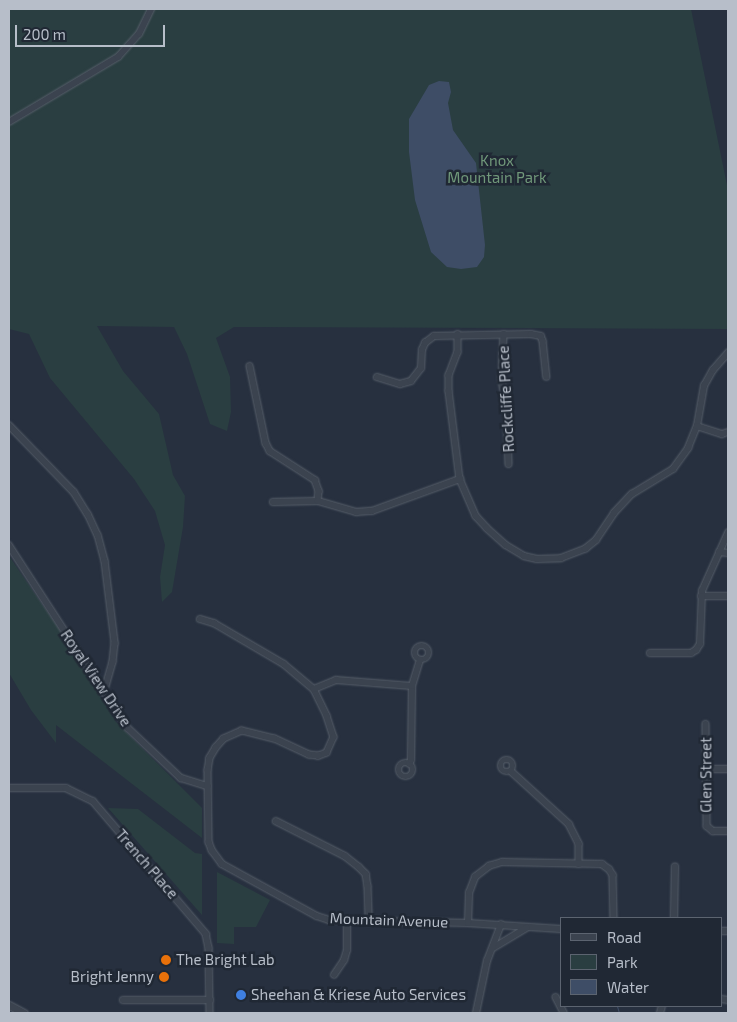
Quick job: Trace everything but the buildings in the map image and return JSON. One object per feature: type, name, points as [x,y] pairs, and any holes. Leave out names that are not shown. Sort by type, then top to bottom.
[{"type":"street","points":[[9,122],[118,57],[139,34],[151,9]]},
{"type":"street","points":[[458,334],[459,346],[449,375],[449,391],[460,478],[476,516],[487,528],[506,545],[524,556],[537,559],[561,558],[585,549],[596,540],[622,504],[632,494],[673,469],[688,448],[696,426],[704,386],[713,370],[728,353]]},
{"type":"street","points":[[377,377],[400,384],[411,381],[421,368],[422,350],[429,339],[434,336],[458,334],[531,334],[541,336],[547,377]]},
{"type":"street","name":"Rockcliffe Place","points":[[504,334],[502,380],[507,407],[509,464]]},
{"type":"street","points":[[250,366],[266,443],[270,451],[315,480],[319,491],[318,501]]},
{"type":"street","points":[[9,425],[74,492],[88,514],[98,535],[105,561],[115,643],[113,662],[104,693]]},
{"type":"street","points":[[696,426],[722,434],[728,432]]},
{"type":"street","points":[[273,502],[318,501],[356,512],[372,511],[460,478]]},
{"type":"street","points":[[650,653],[691,653],[700,644],[701,596],[706,579],[728,533]]},
{"type":"street","name":"Royal View Drive","points":[[9,545],[128,728],[181,778],[208,786]]},
{"type":"street","points":[[719,552],[728,553]]},
{"type":"street","points":[[701,596],[728,596]]},
{"type":"street","points":[[200,619],[214,623],[284,664],[314,688],[334,737],[327,753],[318,756],[309,755],[274,739],[242,731],[224,739],[216,748],[210,758],[208,786]]},
{"type":"street","points":[[409,764],[411,760],[412,686],[420,660]]},
{"type":"street","points":[[314,688],[341,680],[412,686]]},
{"type":"street","name":"Glen Street","points":[[706,724],[707,826],[713,831],[728,831]]},
{"type":"street","points":[[706,769],[728,769]]},
{"type":"street","points":[[512,771],[569,824],[579,844],[579,864]]},
{"type":"street","name":"Mountain Avenue","points":[[208,786],[209,842],[215,856],[229,870],[317,916],[347,922],[468,922],[560,930]]},
{"type":"street","name":"Trench Place","points":[[9,788],[66,788],[93,801],[202,928],[207,939],[209,955],[210,1013]]},
{"type":"street","points":[[276,821],[345,856],[360,867],[366,874],[368,886],[369,922]]},
{"type":"street","points":[[468,922],[469,893],[475,876],[489,866],[502,862],[602,864],[613,875],[614,917]]},
{"type":"street","points":[[674,917],[675,867]]},
{"type":"street","points":[[334,975],[344,960],[347,950],[347,922]]},
{"type":"street","points":[[476,1013],[487,960],[500,925]]},
{"type":"street","points":[[492,949],[506,938],[527,927]]},
{"type":"street","points":[[556,997],[560,1005]]},
{"type":"street","points":[[123,1000],[210,1000]]},
{"type":"street","points":[[9,1005],[24,1013]]},
{"type":"green space","name":"Knox Mountain Park","points":[[9,9],[691,9],[728,190],[728,329],[234,327],[216,338],[230,377],[231,412],[227,431],[210,424],[187,354],[174,327],[97,326],[123,371],[159,414],[173,475],[185,496],[183,527],[172,592],[162,602],[160,577],[165,545],[155,511],[134,479],[50,378],[29,334],[9,329]]},
{"type":"green space","points":[[9,556],[57,626],[116,722],[202,808],[202,838],[56,725],[56,743],[31,710],[9,673]]},
{"type":"green space","points":[[108,808],[138,809],[195,853],[202,854],[202,915]]},
{"type":"green space","points":[[217,872],[270,900],[256,927],[234,927],[234,944],[217,943]]},
{"type":"water","points":[[439,81],[449,82],[451,92],[448,103],[453,130],[476,163],[485,245],[484,257],[477,267],[461,269],[447,267],[431,252],[415,200],[409,152],[409,119],[429,85]]},
{"type":"waterway","points":[[617,1007],[619,1013]]},
{"type":"place","name":"The Bright Lab","points":[[166,960]]},
{"type":"place","name":"Bright Jenny","points":[[164,977]]},
{"type":"place","name":"Sheehan & Kriese Auto Services","points":[[241,995]]}]
